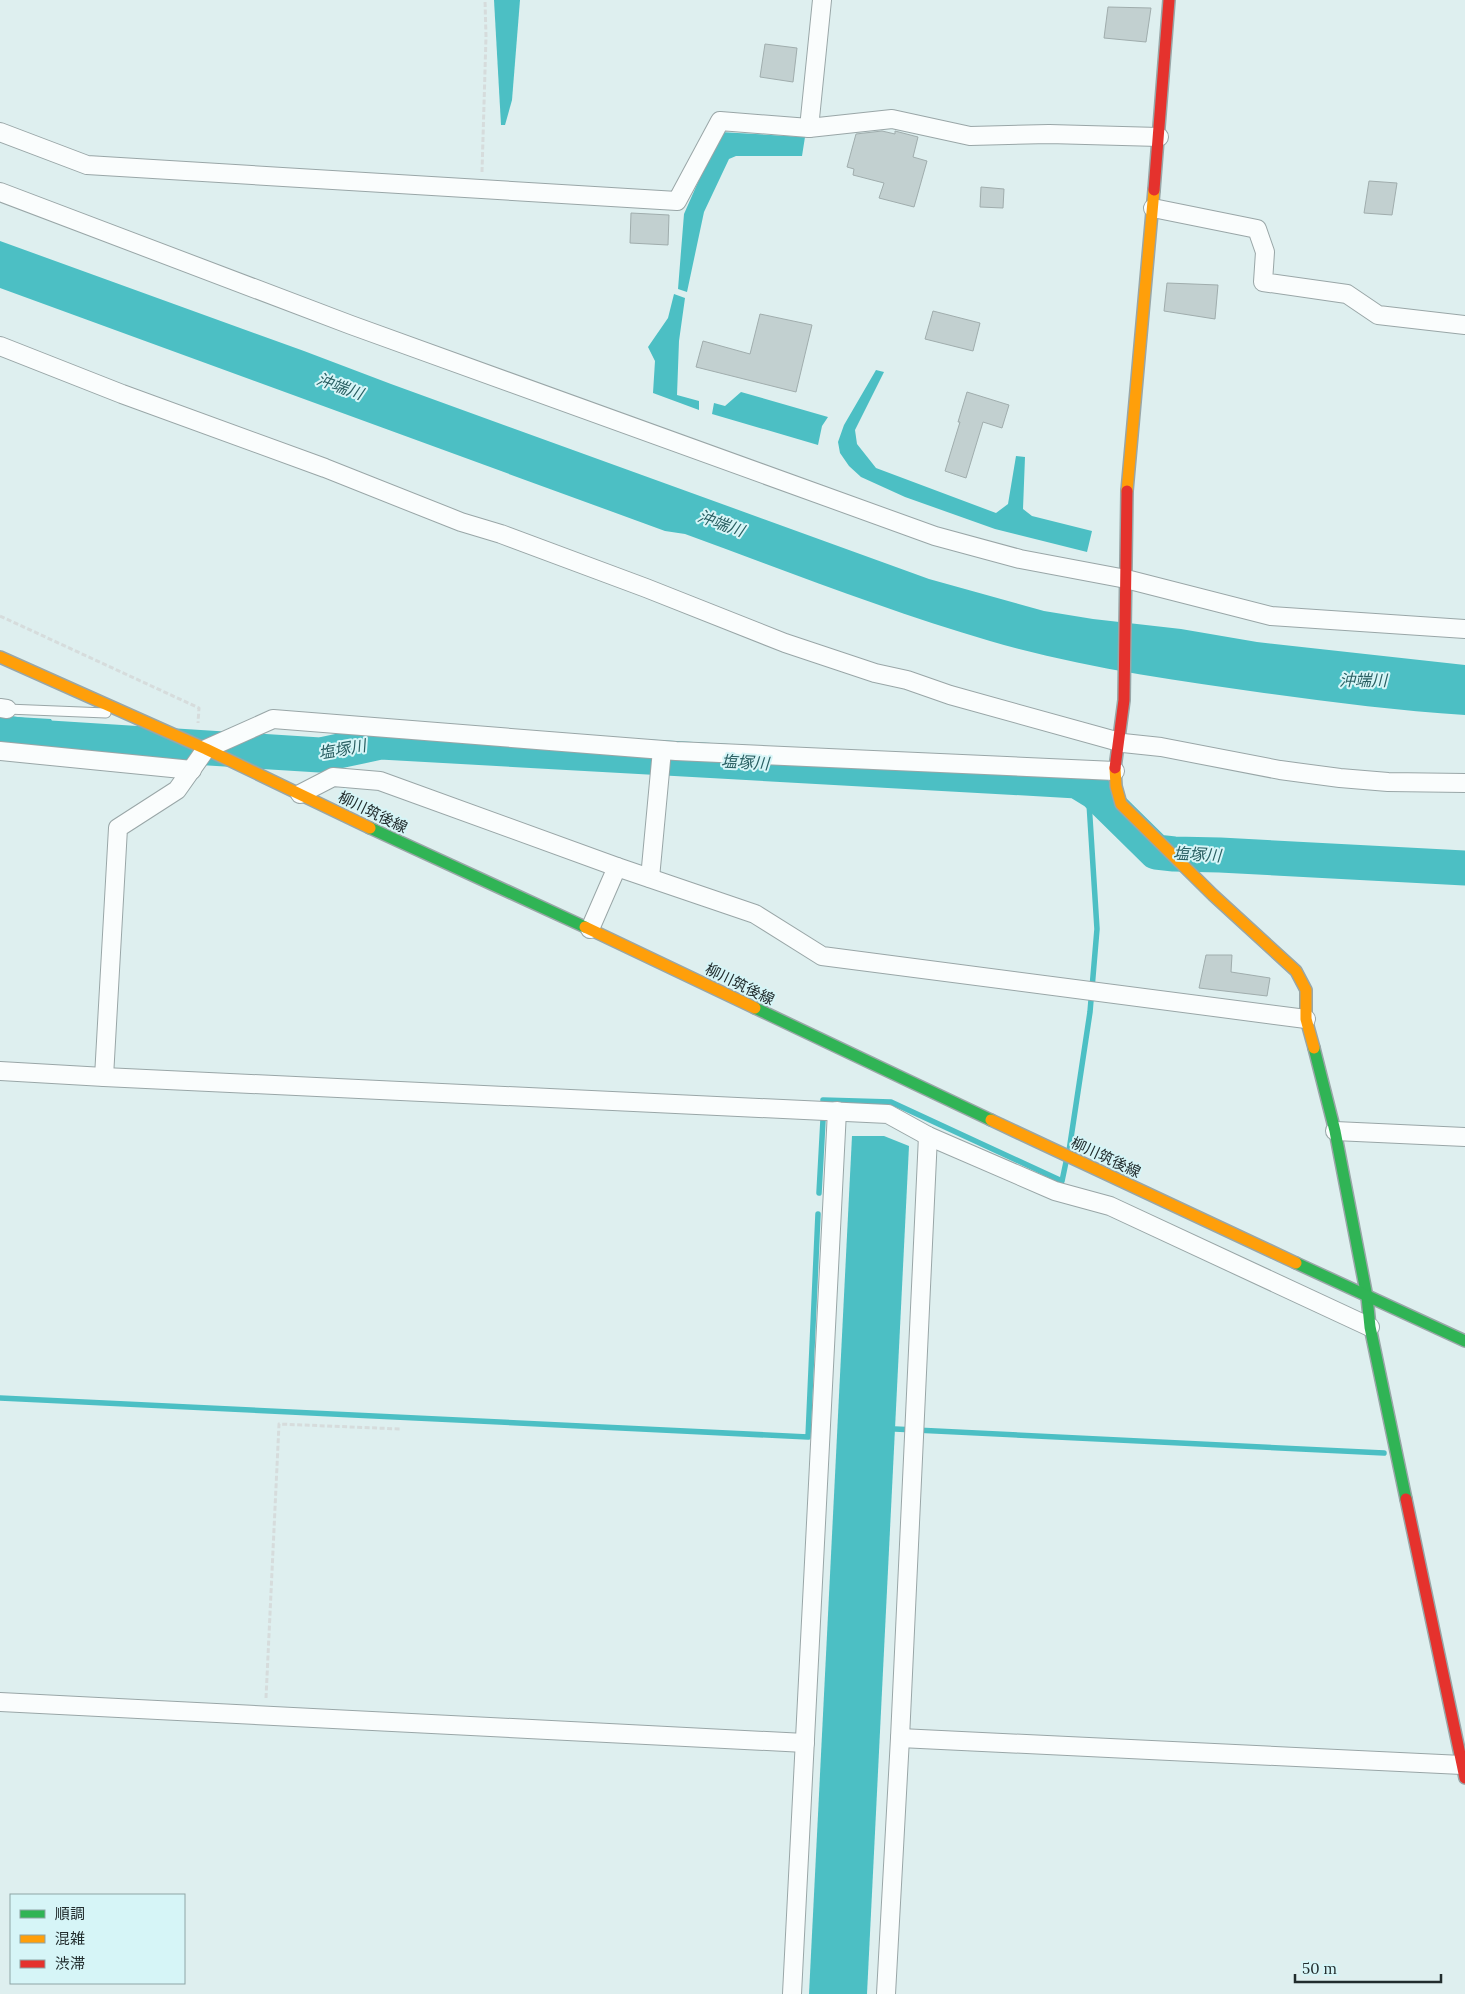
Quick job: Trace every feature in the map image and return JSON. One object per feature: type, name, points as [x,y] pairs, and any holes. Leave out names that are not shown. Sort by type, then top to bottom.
[{"type":"street","points":[[809,128],[822,0]]},
{"type":"street","points":[[900,1738],[1464,1773],[1370,1328],[1367,1297],[1335,1131],[1306,1019],[1306,990],[1296,971],[1212,895],[1121,804],[1116,786],[1115,770],[1124,700],[1127,474],[1153,208],[1169,0]]},
{"type":"street","points":[[0,132],[87,165],[677,201],[720,121],[809,128],[892,119],[970,136],[1049,134],[1159,137]]},
{"type":"street","points":[[0,192],[351,325],[935,536],[1020,559],[1126,578],[1271,616],[1465,628]]},
{"type":"street","points":[[1153,208],[1257,229],[1265,252],[1263,282],[1348,294],[1378,315],[1465,325]]},
{"type":"street","points":[[0,346],[122,394],[325,468],[461,522],[501,534],[646,588],[785,643],[875,673],[906,680],[950,695],[1118,742],[1161,747],[1280,770],[1340,778],[1388,782],[1465,783]]},
{"type":"street","name":"柳川筑後線","points":[[0,657],[201,747],[405,845],[590,929],[1367,1297],[1465,1341]]},
{"type":"street","points":[[104,1077],[118,828],[177,790],[192,770],[201,747],[274,719],[662,750],[1115,770]]},
{"type":"street","points":[[650,878],[662,750]]},
{"type":"street","points":[[0,752],[192,770]]},
{"type":"street","points":[[300,794],[333,776],[380,781],[755,914],[822,956],[1306,1019]]},
{"type":"street","points":[[590,929],[618,867]]},
{"type":"street","points":[[0,1071],[888,1114],[928,1136],[1055,1191],[1110,1206],[1370,1328]]},
{"type":"street","points":[[792,1994],[837,1111]]},
{"type":"street","points":[[1335,1131],[1465,1137]]},
{"type":"street","points":[[886,1994],[928,1136]]},
{"type":"street","points":[[0,1702],[805,1743]]},
{"type":"lane","points":[[3,708],[129,714]]},
{"type":"path","points":[[482,189],[486,37],[485,0]]},
{"type":"path","points":[[0,616],[199,708],[201,747]]},
{"type":"path","points":[[265,1716],[279,1424],[400,1429]]},
{"type":"water","points":[[494,0],[520,0],[512,100],[505,125],[501,125]]},
{"type":"water","points":[[720,132],[805,137],[802,156],[736,156],[729,159],[704,212],[687,292],[678,289],[684,214]]},
{"type":"water","name":"沖端川","points":[[0,241],[929,579],[1044,611],[1093,619],[1181,629],[1257,642],[1465,665],[1465,715],[1339,703],[1160,678],[1024,650],[913,617],[685,534],[665,531],[0,288]]},
{"type":"water","points":[[674,294],[685,298],[679,341],[677,395],[699,401],[699,410],[653,393],[655,361],[648,347],[668,318]]},
{"type":"water","points":[[876,370],[884,372],[855,430],[857,444],[876,468],[996,513],[1008,504],[1016,456],[1025,457],[1023,509],[1032,516],[1092,531],[1087,552],[995,529],[905,497],[861,477],[849,466],[840,453],[838,442],[844,425]]},
{"type":"water","points":[[741,392],[828,417],[822,426],[818,445],[712,414],[714,403],[725,406]]},
{"type":"water","points":[[0,716],[51,719],[53,723],[117,735],[128,756],[0,743]]},
{"type":"water","points":[[852,1136],[884,1136],[909,1146],[867,1994],[809,1994]]},
{"type":"building","points":[[1108,7],[1151,8],[1146,42],[1104,38]]},
{"type":"building","points":[[765,44],[797,48],[793,82],[760,77]]},
{"type":"building","points":[[882,131],[895,134],[895,131],[918,137],[913,157],[927,161],[914,207],[879,198],[884,183],[853,175],[854,169],[847,167],[856,134]]},
{"type":"building","points":[[1369,181],[1397,183],[1392,215],[1364,213]]},
{"type":"building","points":[[981,187],[1004,189],[1003,208],[980,207]]},
{"type":"building","points":[[631,213],[669,215],[668,245],[630,243]]},
{"type":"building","points":[[1167,283],[1218,285],[1215,319],[1164,311]]},
{"type":"building","points":[[933,311],[980,323],[973,351],[925,339]]},
{"type":"building","points":[[760,314],[812,325],[796,392],[696,367],[703,341],[750,354]]},
{"type":"building","points":[[967,392],[1009,405],[1002,428],[983,422],[966,478],[945,471]]},
{"type":"building","points":[[1206,955],[1232,955],[1231,972],[1270,978],[1267,996],[1199,988]]},
{"type":"waterway","name":"塩塚川","points":[[0,732],[34,737],[320,755],[381,742],[1077,781],[1095,792],[1156,852],[1465,868]]},
{"type":"waterway","points":[[1069,1151],[1090,1012],[1097,929],[1088,787]]},
{"type":"waterway","points":[[823,1100],[891,1102],[1062,1181],[1066,1162]]},
{"type":"waterway","points":[[819,1193],[823,1120]]},
{"type":"waterway","points":[[0,1398],[808,1437],[818,1214]]},
{"type":"waterway","points":[[895,1429],[1384,1453]]},
{"type":"traffic: fast","points":[[370,828],[585,927]]},
{"type":"traffic: fast","points":[[755,1008],[991,1120]]},
{"type":"traffic: fast","points":[[1314,1048],[1335,1131],[1367,1297],[1370,1327],[1406,1499]]},
{"type":"traffic: fast","points":[[1296,1263],[1465,1341]]},
{"type":"traffic: slow","points":[[1127,491],[1154,190]]},
{"type":"traffic: slow","points":[[0,657],[206,749],[370,828]]},
{"type":"traffic: slow","points":[[1115,768],[1116,786],[1121,804],[1213,895],[1296,971],[1306,990],[1306,1019],[1314,1048]]},
{"type":"traffic: slow","points":[[585,927],[755,1008]]},
{"type":"traffic: slow","points":[[991,1120],[1296,1263]]},
{"type":"traffic: jam","points":[[1154,190],[1169,0]]},
{"type":"traffic: jam","points":[[1115,768],[1124,700],[1127,491]]},
{"type":"traffic: jam","points":[[1406,1499],[1465,1778]]}]
